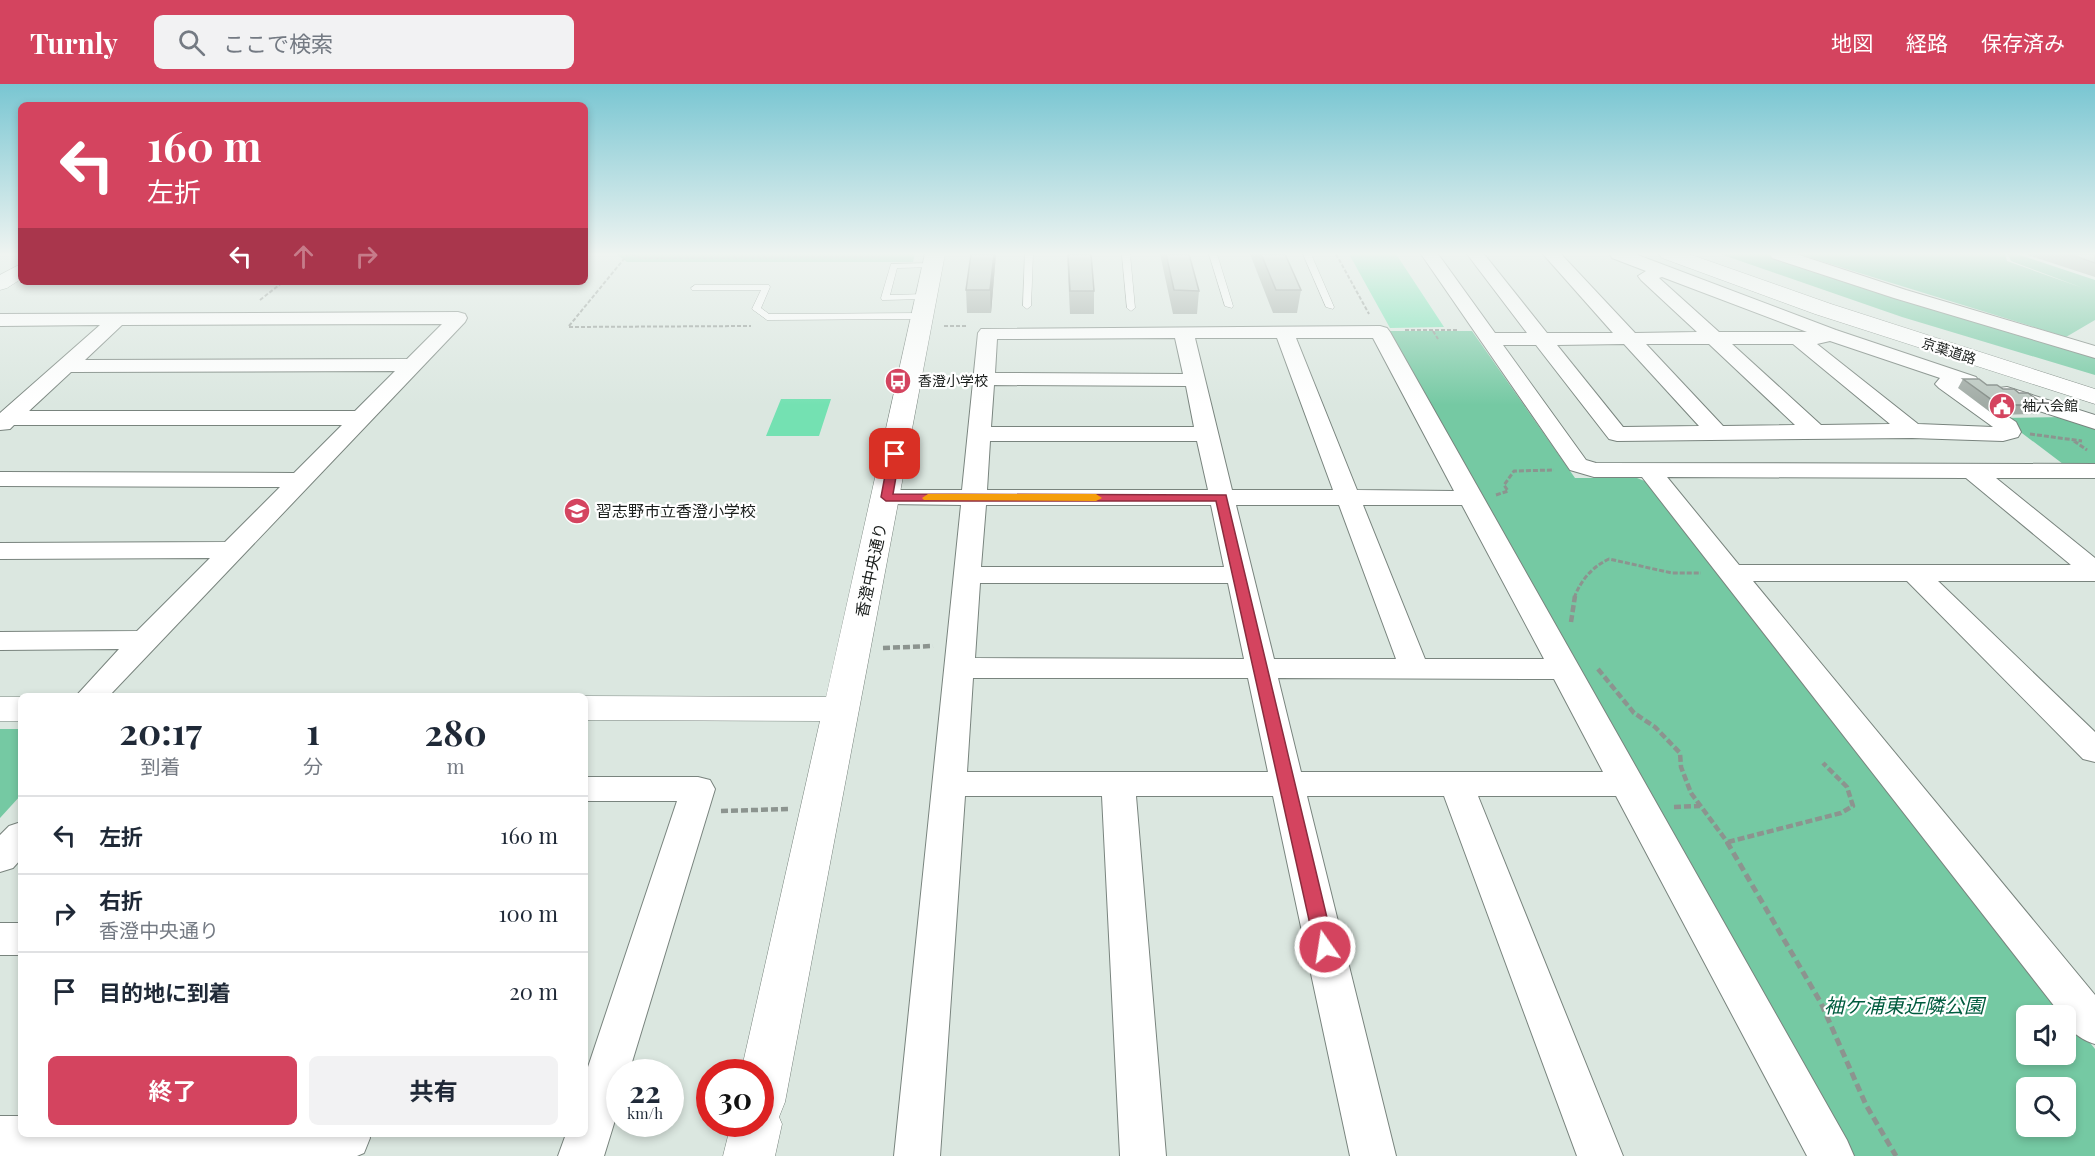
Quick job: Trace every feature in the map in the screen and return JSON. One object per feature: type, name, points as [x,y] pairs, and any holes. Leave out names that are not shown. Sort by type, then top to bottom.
[{"type":"main road","name":"京葉道路","points":[[1806,304],[2095,397]]},
{"type":"main road","name":"京葉道路","points":[[1845,304],[2095,383]]},
{"type":"main road","name":"香澄中央通り","points":[[769,1059],[924,306]]},
{"type":"main road","points":[[588,708],[842,710]]},
{"type":"main road","points":[[0,709],[18,709]]},
{"type":"main road","points":[[749,1156],[753,1137]]},
{"type":"street","points":[[1464,304],[1578,465],[1594,470],[2095,471]]},
{"type":"street","points":[[1514,304],[1617,434],[1912,431],[2002,434],[2010,432],[2008,427],[1946,384],[1953,375]]},
{"type":"street","points":[[1597,304],[1717,433]]},
{"type":"street","points":[[1677,304],[1816,433]]},
{"type":"street","points":[[1760,304],[1829,334],[2095,423]]},
{"type":"street","points":[[1933,304],[2095,352]]},
{"type":"street","points":[[4,323],[118,319],[458,318],[94,693]]},
{"type":"street","points":[[4,422],[118,319]]},
{"type":"street","points":[[917,1156],[988,333],[1380,331],[1473,498],[1580,666],[1629,784],[1831,1156]]},
{"type":"street","points":[[1284,332],[1414,668]]},
{"type":"street","points":[[1184,333],[1373,1156]]},
{"type":"street","points":[[1485,334],[1542,339],[1799,339],[1822,338],[1829,334]]},
{"type":"street","points":[[2075,347],[2095,337]]},
{"type":"street","points":[[1799,339],[1912,431]]},
{"type":"street","points":[[67,366],[412,365]]},
{"type":"street","points":[[984,380],[1194,380]]},
{"type":"street","points":[[4,422],[361,418]]},
{"type":"street","points":[[979,434],[1207,434]]},
{"type":"street","points":[[1971,470],[2095,572]]},
{"type":"street","points":[[1649,471],[2095,1026]]},
{"type":"street","points":[[0,479],[301,480]]},
{"type":"street","points":[[886,497],[1473,498]]},
{"type":"street","points":[[0,551],[233,550]]},
{"type":"street","points":[[1731,573],[2095,572]]},
{"type":"street","points":[[1914,573],[2095,751]]},
{"type":"street","points":[[967,575],[1239,575]]},
{"type":"street","points":[[0,641],[146,640]]},
{"type":"street","points":[[959,657],[1261,668],[1580,666]]},
{"type":"street","points":[[948,784],[1629,784]]},
{"type":"street","points":[[1118,784],[1143,1156]]},
{"type":"street","points":[[1456,784],[1600,1156]]},
{"type":"street","points":[[588,789],[698,789],[588,1134]]},
{"type":"street","points":[[0,858],[18,838]]},
{"type":"street","points":[[0,939],[18,939]]},
{"type":"street","points":[[581,1156],[587,1137]]},
{"type":"street","points":[[0,1138],[345,1143]]},
{"type":"lane","points":[[758,304],[756,309],[767,317],[924,306]]},
{"type":"lane","points":[[914,304],[924,306]]},
{"type":"path","points":[[588,304],[569,327],[759,326]]},
{"type":"path","points":[[1365,304],[1380,331],[1432,330],[1485,334]]},
{"type":"path","points":[[1432,330],[1438,339]]},
{"type":"path","points":[[2010,432],[2087,441]]},
{"type":"path","points":[[2071,439],[2095,456]]},
{"type":"path","points":[[1473,498],[1495,496],[1508,491],[1504,485],[1514,471],[1557,470]]},
{"type":"path","points":[[1571,626],[1570,605],[1591,569],[1599,562],[1609,560],[1672,573],[1731,573]]},
{"type":"path","points":[[882,648],[959,657]]},
{"type":"path","points":[[1580,666],[1621,699],[1680,753],[1684,780],[1696,801],[1728,842],[1832,1024],[1867,1106],[1896,1156]]},
{"type":"path","points":[[1728,842],[1841,813],[1853,806],[1853,795],[1841,779],[1823,763]]},
{"type":"path","points":[[691,812],[798,808]]},
{"type":"green space","points":[[1865,304],[1931,304],[2095,355],[2095,375]]},
{"type":"green space","points":[[1960,304],[2095,304],[2095,320],[2066,337]]},
{"type":"green space","name":"袖ケ浦東近隣公園","points":[[1388,331],[1472,331],[1575,478],[1637,478],[1647,482],[2060,1005],[2016,1005],[2016,1065],[2076,1065],[2076,1025],[2095,1049],[2095,1156],[1847,1156]]},
{"type":"green space","points":[[2068,417],[2095,426],[2095,463],[2063,464],[2002,418]]},
{"type":"green space","points":[[0,729],[18,729],[18,798],[0,818]]},
{"type":"shaded area","points":[[1377,304],[1429,304],[1444,327],[1390,328]]},
{"type":"shaded area","points":[[781,399],[831,399],[819,436],[766,436]]},
{"type":"building","points":[[1963,379],[1979,379],[1987,385],[1997,385],[2003,389],[2028,393],[2044,405],[1999,405]]},
{"type":"slow traffic","points":[[928,498],[1096,498]]},
{"type":"place","name":"香澄小学校","points":[[898,381]]},
{"type":"place","name":"袖六会館","points":[[2002,406]]},
{"type":"place","name":"習志野市立香澄小学校","points":[[577,511]]},
{"type":"route","points":[[895,454],[886,497],[1222,498],[1325,947]]}]
